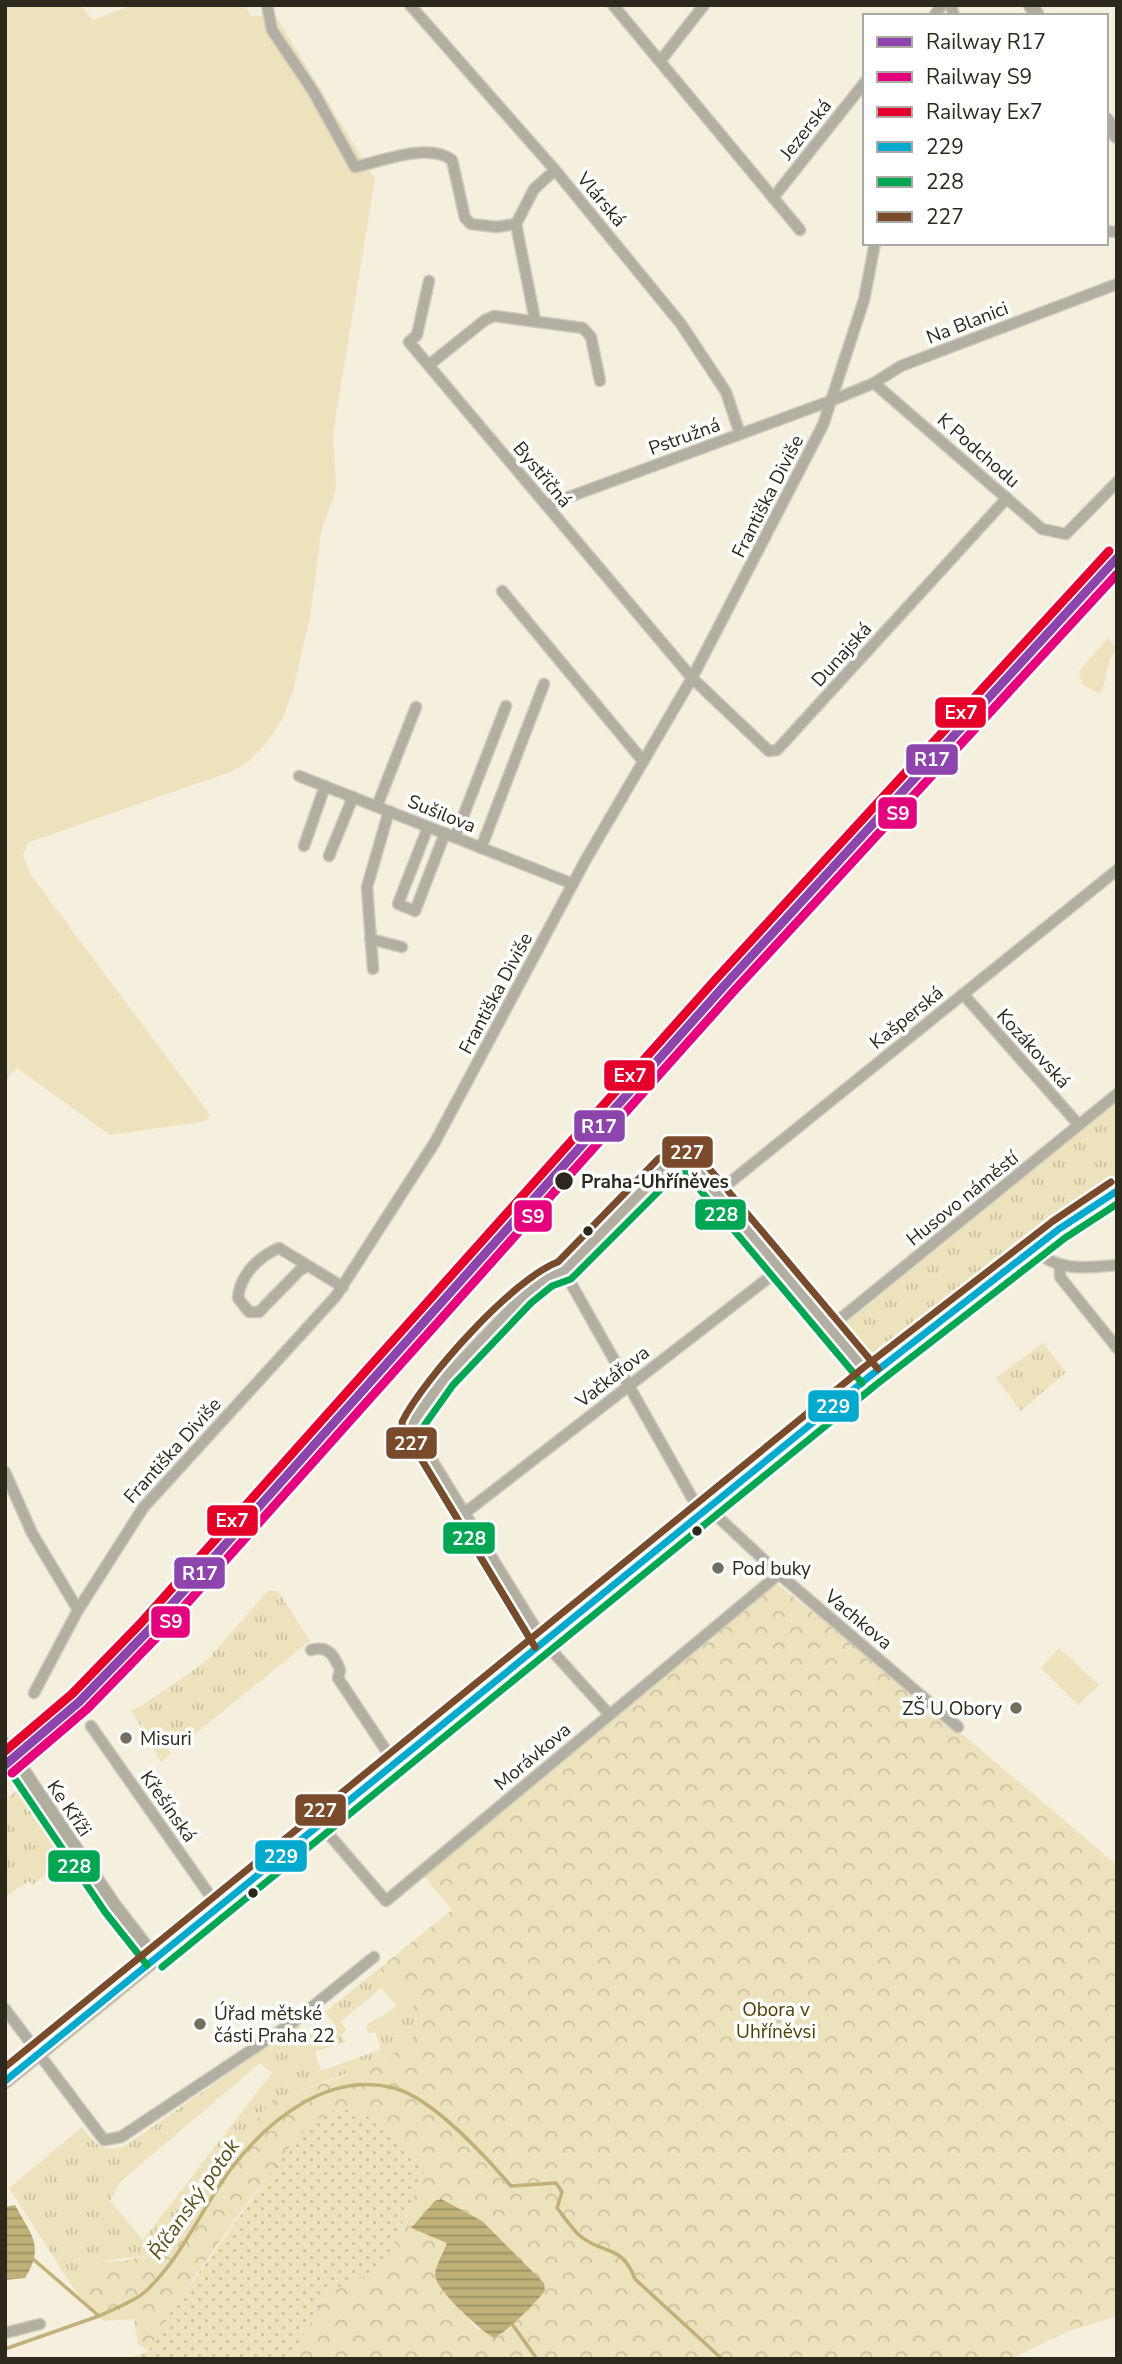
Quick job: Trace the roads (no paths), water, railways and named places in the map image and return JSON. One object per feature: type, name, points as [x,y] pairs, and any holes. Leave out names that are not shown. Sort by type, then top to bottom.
[{"type":"main road","points":[[5,2081],[870,1376],[1034,1248],[1117,1191]]},
{"type":"main road","name":"Ke Kříži","points":[[5,1745],[107,1895],[155,1959]]},
{"type":"street","points":[[267,5],[272,30],[313,91],[355,167],[423,153],[441,153],[452,160],[465,218],[471,224],[497,227],[516,224]]},
{"type":"street","name":"Vlárská","points":[[410,5],[555,170],[681,324],[726,392],[740,434]]},
{"type":"street","points":[[613,5],[800,230]]},
{"type":"street","points":[[661,60],[704,5]]},
{"type":"street","name":"Jezerská","points":[[773,198],[863,85]]},
{"type":"street","points":[[535,320],[516,224],[534,189],[555,170]]},
{"type":"street","name":"Františka Diviše","points":[[34,1693],[78,1610],[126,1531],[166,1479],[317,1320],[343,1287],[435,1142],[573,884],[692,678],[817,436],[833,400],[864,300],[875,245]]},
{"type":"street","name":"Bystřičná","points":[[429,281],[417,335],[409,342],[692,678]]},
{"type":"street","name":"Na Blanici","points":[[833,400],[874,383],[901,366],[1117,284]]},
{"type":"street","points":[[429,366],[485,320],[494,316],[583,328],[592,337],[600,381]]},
{"type":"street","name":"K Podchodu","points":[[874,383],[1042,529],[1066,534],[1117,482]]},
{"type":"street","name":"Pstružná","points":[[547,505],[833,400]]},
{"type":"street","name":"Dunajská","points":[[692,678],[769,751],[777,750],[1007,498]]},
{"type":"street","points":[[502,591],[643,761]]},
{"type":"street","points":[[481,848],[544,684]]},
{"type":"street","points":[[428,827],[398,904],[415,911],[506,706]]},
{"type":"street","points":[[377,806],[416,707]]},
{"type":"street","name":"Sušilova","points":[[299,776],[573,884]]},
{"type":"street","points":[[304,846],[326,786]]},
{"type":"street","points":[[329,856],[352,797]]},
{"type":"street","points":[[373,969],[368,874],[389,811]]},
{"type":"street","name":"Kašperská","points":[[718,1192],[1117,870]]},
{"type":"street","points":[[370,939],[402,947]]},
{"type":"street","name":"Kozákovská","points":[[963,994],[1079,1125]]},
{"type":"street","name":"Husovo náměstí","points":[[829,1328],[1117,1094]]},
{"type":"street","points":[[609,1714],[544,1642],[412,1424],[445,1378],[524,1295],[547,1277],[564,1271],[665,1167],[677,1160],[690,1162],[718,1192],[870,1376]]},
{"type":"street","points":[[308,1266],[300,1270],[259,1312],[249,1312],[238,1298],[239,1285],[266,1253],[278,1248],[308,1266],[343,1287]]},
{"type":"street","points":[[1034,1248],[1043,1259],[1060,1265],[1117,1265]]},
{"type":"street","points":[[1060,1265],[1060,1277],[1117,1348]]},
{"type":"street","name":"Vačkářova","points":[[466,1513],[780,1269]]},
{"type":"street","name":"Vachkova","points":[[564,1271],[695,1503],[719,1517],[779,1574],[958,1727]]},
{"type":"street","points":[[5,1472],[32,1533],[78,1610]]},
{"type":"street","name":"Morávkova","points":[[320,1824],[386,1901],[779,1574]]},
{"type":"street","points":[[312,1650],[322,1647],[330,1651],[340,1670],[338,1678],[395,1764]]},
{"type":"street","name":"Křešínská","points":[[91,1726],[218,1907]]},
{"type":"street","points":[[5,2009],[104,2140],[121,2137],[292,2023],[374,1957]]},
{"type":"street","points":[[5,2333],[40,2324]]},
{"type":"waterway","name":"Říčanský potok","points":[[33,2259],[99,2316],[123,2305],[146,2291],[171,2263],[231,2169],[281,2117],[323,2093],[346,2087],[370,2085],[394,2088],[409,2094],[442,2116],[511,2186],[556,2183],[562,2192],[557,2208],[576,2232],[587,2241],[624,2260],[635,2279],[722,2359]]},
{"type":"waterway","points":[[5,2349],[99,2316]]},
{"type":"waterway","points":[[512,2324],[537,2359]]},
{"type":"rail line","name":"Ex7","points":[[5,1751],[72,1694],[140,1624],[716,979],[1109,551]]},
{"type":"rail line","name":"R17","points":[[5,1765],[79,1702],[148,1631],[724,986],[1117,558]]},
{"type":"rail line","name":"S9","points":[[12,1773],[87,1709],[156,1638],[732,993],[1117,574]]},
{"type":"place","name":"Praha-Uhříněves","points":[[564,1181]]},
{"type":"place","name":"Pod buky","points":[[718,1568]]},
{"type":"place","name":"ZŠ U Obory","points":[[1016,1708]]},
{"type":"place","name":"Misuri","points":[[126,1738]]},
{"type":"place","name":"Úřad mětské části Praha 22","points":[[200,2024]]},
{"type":"park label","name":"Obora v Uhříněvsi","points":[[776,2020]]}]
